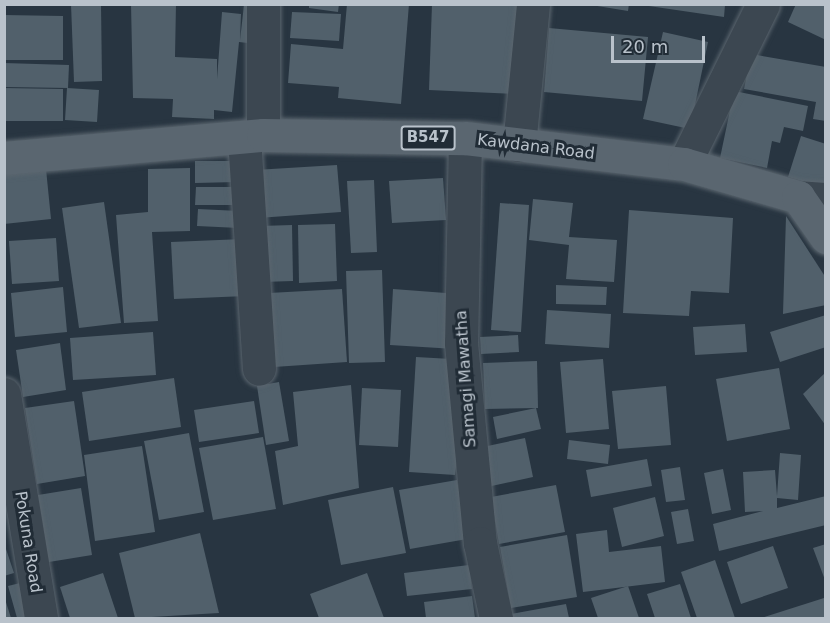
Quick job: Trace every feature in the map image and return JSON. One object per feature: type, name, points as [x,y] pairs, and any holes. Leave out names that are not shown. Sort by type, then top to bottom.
[{"type":"main road","name":"Kawdana Road","points":[[4,158],[253,136],[465,138],[684,164],[812,198],[825,237]]},
{"type":"street","points":[[259,369],[253,136],[263,4]]},
{"type":"street","points":[[519,145],[533,4]]},
{"type":"street","points":[[684,164],[763,4]]},
{"type":"street","name":"Samagi Mawatha","points":[[465,138],[461,344],[480,543],[496,618]]},
{"type":"street","name":"Pokuna Road","points":[[4,394],[41,618]]},
{"type":"building","points":[[71,4],[101,4],[102,81],[74,82]]},
{"type":"building","points":[[131,4],[176,4],[175,57],[217,59],[217,79],[222,12],[241,14],[240,40],[244,5],[262,7],[257,44],[239,42],[232,112],[214,110],[214,119],[172,117],[173,99],[133,98]]},
{"type":"building","points":[[309,4],[339,4],[338,12],[309,8]]},
{"type":"building","points":[[347,4],[409,4],[401,104],[338,98],[339,87],[288,83],[291,44],[343,49]]},
{"type":"building","points":[[432,4],[520,4],[516,94],[429,90]]},
{"type":"building","points":[[585,4],[629,4],[628,11]]},
{"type":"building","points":[[796,4],[826,4],[826,40],[788,22]]},
{"type":"building","points":[[642,5],[725,5],[724,17]]},
{"type":"building","points":[[292,12],[341,14],[339,41],[290,38]]},
{"type":"building","points":[[4,15],[63,16],[63,60],[4,60]]},
{"type":"building","points":[[549,28],[648,37],[642,101],[544,92]]},
{"type":"building","points":[[663,32],[708,42],[690,129],[643,119]]},
{"type":"building","points":[[751,54],[826,67],[826,121],[813,119],[816,102],[744,89]]},
{"type":"building","points":[[4,63],[69,65],[68,88],[4,87]]},
{"type":"building","points":[[4,88],[63,89],[63,121],[4,121]]},
{"type":"building","points":[[67,88],[99,90],[97,122],[65,120]]},
{"type":"building","points":[[734,91],[808,106],[803,131],[784,127],[780,143],[772,141],[767,168],[720,158]]},
{"type":"building","points":[[801,136],[826,144],[826,188],[788,177]]},
{"type":"building","points":[[195,161],[236,161],[237,182],[195,183]]},
{"type":"building","points":[[337,165],[341,212],[258,218],[255,170]]},
{"type":"building","points":[[190,168],[190,231],[152,232],[158,321],[124,323],[116,215],[148,212],[148,169]]},
{"type":"building","points":[[46,169],[51,219],[4,224],[4,173]]},
{"type":"building","points":[[443,178],[446,220],[392,223],[389,181]]},
{"type":"building","points":[[374,180],[377,252],[351,253],[347,181]]},
{"type":"building","points":[[196,187],[236,187],[237,205],[195,205]]},
{"type":"building","points":[[533,199],[573,203],[569,237],[617,240],[614,282],[566,279],[569,245],[529,240]]},
{"type":"building","points":[[104,202],[121,323],[79,328],[62,208]]},
{"type":"building","points":[[500,203],[529,205],[521,332],[491,330]]},
{"type":"building","points":[[198,209],[239,211],[239,228],[197,226]]},
{"type":"building","points":[[629,210],[733,218],[729,293],[691,291],[689,316],[623,313]]},
{"type":"building","points":[[786,216],[826,278],[826,305],[783,314]]},
{"type":"building","points":[[335,224],[337,281],[299,283],[298,225]]},
{"type":"building","points":[[292,225],[293,281],[262,282],[260,226]]},
{"type":"building","points":[[56,238],[59,281],[12,284],[9,241]]},
{"type":"building","points":[[243,239],[246,296],[174,299],[171,242]]},
{"type":"building","points":[[382,270],[385,362],[349,363],[346,271]]},
{"type":"building","points":[[556,285],[607,287],[606,305],[556,304]]},
{"type":"building","points":[[63,287],[67,332],[15,337],[11,293]]},
{"type":"building","points":[[342,289],[347,362],[274,367],[269,293]]},
{"type":"building","points":[[393,289],[459,294],[455,349],[390,345]]},
{"type":"building","points":[[547,310],[611,314],[609,348],[545,344]]},
{"type":"building","points":[[826,315],[826,347],[780,362],[770,332]]},
{"type":"building","points":[[745,324],[747,352],[695,355],[693,327]]},
{"type":"building","points":[[153,332],[156,375],[73,380],[70,338]]},
{"type":"building","points":[[518,335],[519,352],[481,354],[480,337]]},
{"type":"building","points":[[60,343],[66,390],[23,397],[16,350]]},
{"type":"building","points":[[416,357],[469,360],[455,475],[409,472]]},
{"type":"building","points":[[603,359],[609,429],[566,433],[560,362]]},
{"type":"building","points":[[537,361],[538,408],[485,409],[483,363]]},
{"type":"building","points":[[779,368],[790,429],[727,441],[716,379]]},
{"type":"building","points":[[826,372],[826,426],[803,394]]},
{"type":"building","points":[[174,378],[181,427],[89,441],[82,392]]},
{"type":"building","points":[[279,382],[289,441],[266,445],[257,386]]},
{"type":"building","points":[[351,385],[359,488],[283,505],[275,451],[298,446],[293,392]]},
{"type":"building","points":[[666,386],[671,445],[618,449],[612,391]]},
{"type":"building","points":[[362,388],[401,390],[398,447],[359,445]]},
{"type":"building","points":[[74,401],[85,476],[37,484],[25,408]]},
{"type":"building","points":[[254,401],[259,433],[199,442],[194,410]]},
{"type":"building","points":[[536,408],[541,429],[497,439],[493,417]]},
{"type":"building","points":[[189,433],[204,512],[159,520],[144,441]]},
{"type":"building","points":[[263,437],[276,509],[213,520],[199,448]]},
{"type":"building","points":[[525,438],[533,477],[487,487],[478,448]]},
{"type":"building","points":[[569,440],[610,445],[608,464],[567,459]]},
{"type":"building","points":[[142,446],[155,532],[95,541],[84,455]]},
{"type":"building","points":[[780,453],[801,455],[798,500],[777,498],[777,508],[826,496],[826,525],[719,551],[713,524],[763,511],[745,512],[743,472],[775,470],[777,496]]},
{"type":"building","points":[[647,459],[652,486],[591,497],[586,470]]},
{"type":"building","points":[[680,467],[685,500],[666,502],[661,470]]},
{"type":"building","points":[[723,469],[731,510],[712,514],[704,473]]},
{"type":"building","points":[[457,480],[467,539],[410,549],[399,490]]},
{"type":"building","points":[[556,485],[565,532],[499,544],[491,497]]},
{"type":"building","points":[[393,487],[406,553],[341,565],[328,500]]},
{"type":"building","points":[[81,488],[92,555],[49,562],[38,495]]},
{"type":"building","points":[[655,497],[664,536],[622,547],[613,508]]},
{"type":"building","points":[[688,509],[694,541],[677,544],[671,512]]},
{"type":"building","points":[[607,530],[609,552],[661,546],[665,582],[583,592],[576,534]]},
{"type":"building","points":[[200,533],[219,613],[135,618],[119,553]]},
{"type":"building","points":[[567,535],[577,597],[511,608],[500,547]]},
{"type":"building","points":[[4,543],[14,573],[4,576]]},
{"type":"building","points":[[826,544],[826,580],[825,580],[813,548]]},
{"type":"building","points":[[773,546],[788,588],[741,604],[727,562]]},
{"type":"building","points":[[715,560],[735,618],[697,618],[681,572]]},
{"type":"building","points":[[469,565],[472,589],[407,596],[404,573]]},
{"type":"building","points":[[103,573],[118,618],[70,618],[60,587]]},
{"type":"building","points":[[367,573],[384,618],[319,618],[310,594]]},
{"type":"building","points":[[24,582],[34,618],[17,618],[8,586]]},
{"type":"building","points":[[680,584],[691,618],[655,618],[647,594]]},
{"type":"building","points":[[628,586],[639,618],[598,618],[591,598]]},
{"type":"building","points":[[472,596],[475,618],[426,618],[424,602]]},
{"type":"building","points":[[824,598],[826,618],[761,618]]},
{"type":"building","points":[[5,599],[11,618],[4,618]]},
{"type":"building","points":[[566,604],[569,618],[512,618],[511,614]]}]
